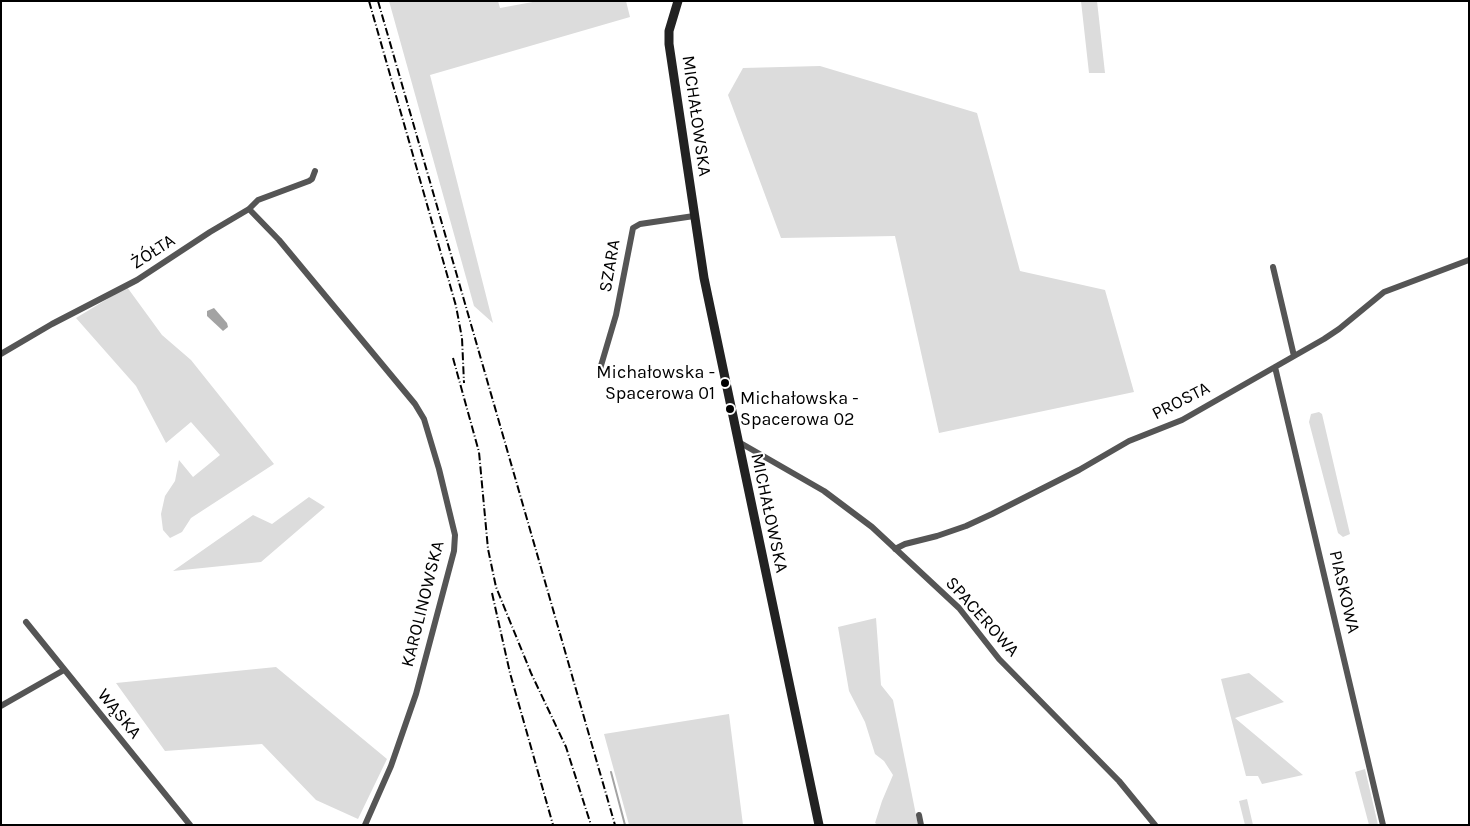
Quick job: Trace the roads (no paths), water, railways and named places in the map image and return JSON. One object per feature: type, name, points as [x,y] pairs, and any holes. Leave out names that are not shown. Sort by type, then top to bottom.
[{"type":"street","name":"MICHAŁOWSKA","points":[[678,1],[670,25],[669,44],[704,278],[819,825]]},
{"type":"street","name":"ŻÓŁTA","points":[[1,354],[52,324],[137,280],[249,209],[258,200],[309,181],[312,179],[315,170]]},
{"type":"street","name":"KAROLINOWSKA","points":[[249,209],[279,240],[415,404],[424,419],[437,460],[455,535],[454,551],[416,694],[391,766],[365,825]]},
{"type":"street","name":"SZARA","points":[[600,370],[616,315],[633,228],[640,224],[694,216]]},
{"type":"street","name":"PROSTA","points":[[895,549],[905,544],[932,538],[966,526],[1079,470],[1129,441],[1182,420],[1340,329],[1384,292],[1469,260]]},
{"type":"street","points":[[1273,267],[1294,356]]},
{"type":"street","name":"PIASKOWA","points":[[1275,367],[1383,825]]},
{"type":"street","name":"SPACEROWA","points":[[737,441],[824,492],[868,524],[959,608],[999,659],[1119,781],[1155,825]]},
{"type":"street","name":"WĄSKA","points":[[26,622],[190,825]]},
{"type":"street","points":[[1,706],[64,670]]},
{"type":"street","points":[[919,815],[921,825]]},
{"type":"waterway","points":[[611,772],[625,825]]},
{"type":"railway","points":[[369,1],[456,306],[462,338],[464,383]]},
{"type":"railway","points":[[378,1],[615,825]]},
{"type":"railway","points":[[453,358],[479,452],[488,549],[496,587],[531,673],[566,747],[591,825]]},
{"type":"railway","points":[[492,593],[510,673],[553,825]]},
{"type":"place","name":"Michałowska - Spacerowa 01","points":[[725,383]]},
{"type":"place","name":"Michałowska - Spacerowa 02","points":[[730,409]]}]
